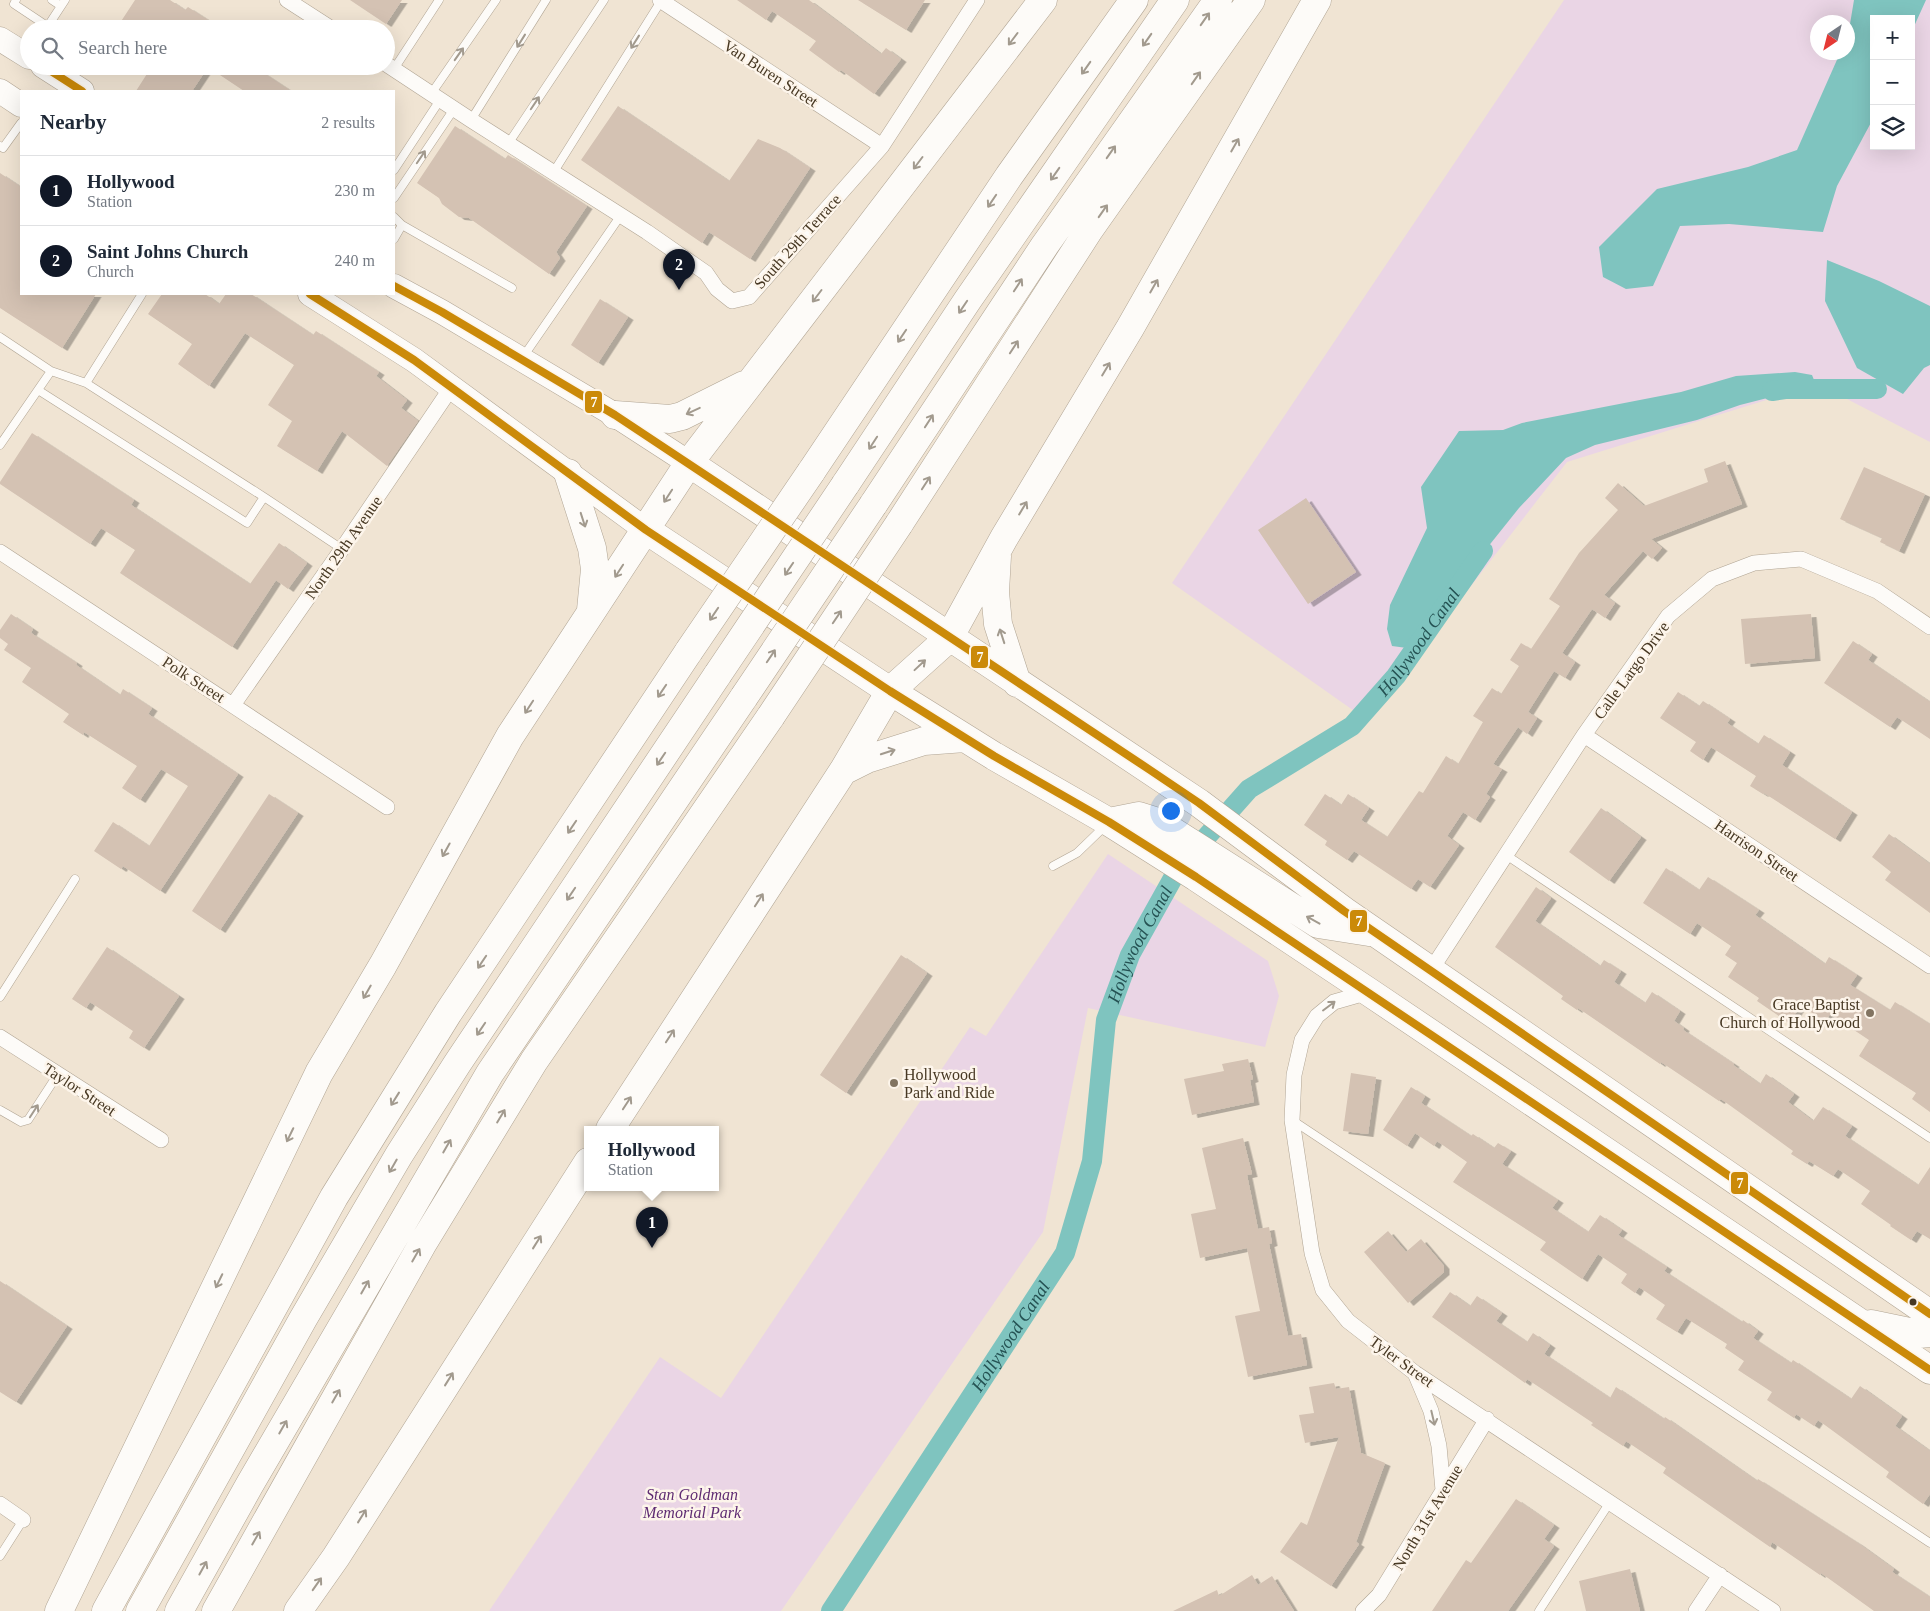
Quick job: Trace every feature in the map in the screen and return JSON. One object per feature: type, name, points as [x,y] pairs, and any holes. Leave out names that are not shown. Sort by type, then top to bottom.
[{"type":"highway","points":[[59,1611],[319,1073],[383,964],[510,736],[689,463],[1043,0]]},
{"type":"highway","points":[[106,1611],[334,1197],[448,1013],[1009,176],[1134,0]]},
{"type":"highway","points":[[140,1611],[303,1319],[399,1155],[462,1056],[967,301],[1175,0]]},
{"type":"highway","points":[[179,1611],[250,1484],[490,1073],[873,505],[1045,246],[1218,0]]},
{"type":"highway","points":[[216,1611],[423,1243],[529,1069],[771,716],[899,524],[1089,230],[1251,0]]},
{"type":"highway","points":[[612,1126],[843,771],[890,692],[949,638],[998,550],[1130,328],[1317,0]]},
{"type":"highway","points":[[615,415],[670,419],[682,416],[718,400],[752,380]]},
{"type":"highway","points":[[689,463],[1198,803],[1344,911],[1930,1314]]},
{"type":"highway","points":[[568,474],[592,548],[595,569],[590,615]]},
{"type":"highway","points":[[646,530],[890,692],[1109,822],[1164,857],[1204,868],[1318,924],[1377,934]]},
{"type":"highway","points":[[998,550],[995,592],[998,624],[1017,683]]},
{"type":"highway","points":[[843,771],[867,759],[924,741],[965,738]]},
{"type":"highway","points":[[1109,822],[1140,816],[1158,822],[1189,842],[1204,868],[1369,992],[1930,1370]]},
{"type":"highway","points":[[298,1611],[336,1558],[584,1168]]},
{"type":"highway","points":[[1859,1322],[1919,1334],[1930,1333]]},
{"type":"main road","points":[[0,38],[20,50]]},
{"type":"main road","points":[[57,75],[80,90]]},
{"type":"main road","points":[[0,91],[20,104]]},
{"type":"main road","points":[[395,287],[442,312],[615,415],[689,463]]},
{"type":"main road","points":[[312,295],[414,360],[646,530]]},
{"type":"street","points":[[287,0],[318,20]]},
{"type":"street","name":"South 29th Terrace","points":[[395,70],[621,215],[706,273],[717,289],[732,301],[749,297],[882,146],[976,0]]},
{"type":"street","name":"Van Buren Street","points":[[660,1],[882,146]]},
{"type":"street","name":"North 29th Avenue","points":[[233,705],[451,388]]},
{"type":"street","name":"Polk Street","points":[[0,552],[387,807]]},
{"type":"street","name":"Calle Largo Drive","points":[[1431,970],[1584,735],[1668,616],[1712,579],[1754,563],[1801,558],[1877,591],[1930,627]]},
{"type":"street","name":"Harrison Street","points":[[1584,735],[1930,966]]},
{"type":"street","name":"Tyler Street","points":[[1369,992],[1334,1002],[1317,1016],[1302,1040],[1294,1076],[1292,1120],[1312,1253],[1323,1290],[1348,1322],[1415,1372],[1773,1611]]},
{"type":"street","name":"Taylor Street","points":[[0,1037],[160,1140]]},
{"type":"street","points":[[1415,1372],[1431,1411],[1439,1446],[1443,1490]]},
{"type":"street","name":"North 31st Avenue","points":[[1363,1611],[1379,1595],[1487,1419]]},
{"type":"street","points":[[0,1504],[23,1520]]},
{"type":"street","points":[[1696,1611],[1720,1575]]},
{"type":"lane","points":[[16,0],[14,4],[36,20]]},
{"type":"lane","points":[[51,20],[63,3],[52,0]]},
{"type":"lane","points":[[395,60],[439,0]]},
{"type":"lane","points":[[395,168],[436,97],[496,0]]},
{"type":"lane","points":[[471,120],[546,0]]},
{"type":"lane","points":[[508,144],[604,0]]},
{"type":"lane","points":[[553,172],[660,1]]},
{"type":"lane","points":[[395,197],[454,109]]},
{"type":"lane","points":[[1,149],[20,124]]},
{"type":"lane","points":[[521,360],[621,215]]},
{"type":"lane","points":[[395,218],[402,225],[512,288]]},
{"type":"lane","points":[[395,237],[402,225]]},
{"type":"lane","points":[[86,382],[141,295]]},
{"type":"lane","points":[[0,337],[51,371],[86,382],[342,549]]},
{"type":"lane","points":[[0,445],[51,371]]},
{"type":"lane","points":[[38,390],[247,523],[264,497]]},
{"type":"lane","points":[[1053,866],[1077,853],[1109,822]]},
{"type":"lane","points":[[1506,855],[1930,1138]]},
{"type":"lane","points":[[0,997],[74,879]]},
{"type":"lane","points":[[0,1110],[21,1122],[28,1120],[58,1074]]},
{"type":"lane","points":[[1292,1120],[1930,1544]]},
{"type":"lane","points":[[1539,1611],[1610,1502]]},
{"type":"lane","points":[[0,1556],[23,1520]]},
{"type":"green space","points":[[1564,0],[1930,0],[1930,442],[1818,384],[1567,462],[1367,720],[1172,583]]},
{"type":"green space","name":"Stan Goldman Memorial Park","points":[[1108,854],[1268,961],[1279,996],[1265,1047],[1088,1008],[1043,1232],[781,1611],[489,1611],[660,1357],[721,1398],[970,1027],[986,1036]]},
{"type":"water","points":[[1854,0],[1926,0],[1915,24],[1915,15],[1870,15],[1870,124],[1837,186],[1823,232],[1729,224],[1680,226],[1653,286],[1626,289],[1603,277],[1599,247],[1657,189],[1748,167],[1797,150],[1837,60],[1855,60],[1855,15],[1852,15]]},
{"type":"water","points":[[1827,260],[1879,281],[1930,306],[1930,365],[1924,368],[1903,394],[1857,368],[1825,301]]},
{"type":"water","points":[[1795,372],[1812,375],[1814,380],[1810,387],[1740,405],[1697,420],[1595,445],[1566,458],[1519,508],[1407,648],[1392,646],[1387,629],[1390,605],[1427,528],[1421,487],[1459,431],[1503,430],[1522,423],[1681,392],[1736,376]]},
{"type":"building","points":[[135,0],[170,0],[185,10],[188,7],[208,20],[122,20]]},
{"type":"building","points":[[350,0],[402,0],[389,20],[380,20]]},
{"type":"building","points":[[737,0],[809,0],[881,54],[886,48],[901,59],[874,94],[809,50],[816,41],[772,11],[766,20]]},
{"type":"building","points":[[858,0],[925,0],[906,30]]},
{"type":"building","points":[[146,75],[203,75],[193,90],[137,90]]},
{"type":"building","points":[[220,75],[267,75],[289,90],[242,90]]},
{"type":"building","points":[[618,106],[729,181],[758,139],[780,148],[810,168],[750,259],[709,232],[702,243],[581,160]]},
{"type":"building","points":[[455,126],[505,159],[508,155],[587,206],[556,252],[560,258],[549,274],[469,218],[459,217],[442,204],[439,198],[417,183]]},
{"type":"building","points":[[0,173],[20,186],[20,295],[95,295],[62,348],[0,308]]},
{"type":"building","points":[[161,295],[206,295],[219,304],[225,295],[253,295],[313,335],[316,331],[379,372],[376,376],[407,400],[401,408],[418,421],[387,466],[342,431],[317,471],[277,446],[292,421],[268,405],[294,365],[245,333],[209,386],[178,364],[192,344],[148,314]]},
{"type":"building","points":[[600,299],[628,317],[598,363],[571,345]]},
{"type":"building","points":[[32,433],[134,500],[131,505],[250,584],[279,543],[307,563],[288,589],[276,580],[232,647],[120,573],[135,550],[101,528],[90,544],[0,484]]},
{"type":"building","points":[[1725,461],[1742,504],[1651,539],[1662,548],[1652,559],[1643,551],[1604,595],[1615,603],[1605,618],[1592,609],[1562,653],[1575,662],[1565,678],[1554,671],[1528,712],[1537,718],[1527,734],[1518,727],[1493,764],[1502,769],[1486,794],[1490,797],[1475,820],[1463,812],[1447,836],[1459,845],[1430,887],[1418,879],[1411,889],[1354,851],[1347,860],[1325,845],[1327,841],[1304,825],[1325,794],[1341,805],[1348,794],[1369,808],[1361,820],[1387,837],[1419,791],[1423,793],[1446,756],[1458,764],[1483,722],[1473,716],[1492,688],[1501,694],[1519,666],[1510,660],[1521,643],[1531,649],[1560,606],[1549,599],[1579,553],[1618,510],[1605,498],[1618,483],[1644,506],[1708,482],[1704,469]]},
{"type":"building","points":[[1864,467],[1925,494],[1899,551],[1880,542],[1882,538],[1840,519]]},
{"type":"building","points":[[1306,498],[1356,572],[1308,604],[1258,530]]},
{"type":"building","points":[[11,614],[33,629],[31,633],[77,663],[76,665],[120,695],[123,689],[152,708],[148,714],[238,774],[160,891],[123,866],[121,869],[94,851],[113,822],[149,846],[188,786],[161,769],[140,800],[122,788],[137,766],[84,732],[83,735],[63,722],[69,714],[22,682],[31,668],[4,650],[8,644],[0,638],[0,630]]},
{"type":"building","points":[[1811,614],[1815,658],[1745,664],[1741,619]]},
{"type":"building","points":[[1853,641],[1872,654],[1868,660],[1930,702],[1930,739],[1897,717],[1890,727],[1824,683]]},
{"type":"building","points":[[1678,692],[1699,706],[1703,701],[1730,719],[1727,723],[1758,744],[1764,735],[1790,752],[1782,765],[1852,812],[1835,839],[1750,786],[1756,776],[1711,747],[1703,760],[1690,751],[1696,742],[1660,718]]},
{"type":"building","points":[[269,794],[298,813],[220,930],[192,911]]},
{"type":"building","points":[[1601,808],[1641,837],[1609,881],[1569,852]]},
{"type":"building","points":[[1889,834],[1930,864],[1930,913],[1885,880],[1891,872],[1872,857]]},
{"type":"building","points":[[1666,868],[1699,890],[1708,877],[1759,910],[1755,915],[1825,964],[1829,957],[1857,975],[1850,985],[1890,1010],[1895,1002],[1930,1024],[1930,1112],[1912,1099],[1916,1093],[1859,1056],[1869,1040],[1830,1014],[1825,1022],[1801,1005],[1789,1023],[1757,1001],[1759,998],[1728,977],[1737,963],[1725,955],[1731,946],[1697,923],[1690,934],[1643,903]]},
{"type":"building","points":[[1536,887],[1551,898],[1535,921],[1600,966],[1604,960],[1621,971],[1614,982],[1645,1003],[1652,992],[1680,1011],[1674,1021],[1684,1028],[1683,1030],[1760,1084],[1766,1074],[1794,1094],[1788,1102],[1813,1121],[1823,1107],[1852,1126],[1845,1136],[1918,1185],[1930,1167],[1930,1239],[1917,1231],[1911,1240],[1890,1226],[1861,1204],[1870,1191],[1838,1169],[1833,1176],[1809,1161],[1807,1164],[1791,1154],[1793,1151],[1721,1099],[1719,1101],[1661,1062],[1660,1064],[1578,1008],[1577,1010],[1561,999],[1563,996],[1495,947]]},
{"type":"building","points":[[107,947],[179,996],[144,1048],[129,1038],[133,1031],[90,1002],[86,1008],[72,999]]},
{"type":"building","points":[[901,955],[927,973],[846,1093],[820,1075]]},
{"type":"building","points":[[1248,1059],[1253,1079],[1250,1080],[1254,1102],[1192,1115],[1184,1079],[1224,1071],[1222,1064]]},
{"type":"building","points":[[1351,1073],[1376,1077],[1368,1134],[1343,1131]]},
{"type":"building","points":[[1411,1087],[1425,1096],[1421,1103],[1471,1136],[1473,1134],[1494,1148],[1498,1143],[1511,1151],[1502,1164],[1558,1200],[1552,1208],[1588,1232],[1600,1215],[1622,1230],[1618,1235],[1667,1267],[1664,1271],[1758,1331],[1753,1338],[1791,1363],[1793,1360],[1851,1399],[1860,1386],[1902,1416],[1895,1426],[1930,1451],[1930,1494],[1923,1504],[1886,1477],[1889,1472],[1818,1420],[1814,1426],[1796,1414],[1794,1418],[1767,1400],[1772,1392],[1738,1370],[1744,1361],[1725,1348],[1727,1344],[1686,1318],[1677,1332],[1656,1319],[1665,1305],[1639,1287],[1635,1293],[1621,1283],[1627,1274],[1598,1254],[1582,1279],[1540,1250],[1546,1242],[1453,1182],[1467,1162],[1437,1141],[1434,1146],[1415,1133],[1407,1146],[1383,1130]]},
{"type":"building","points":[[1243,1138],[1252,1174],[1247,1175],[1258,1229],[1269,1227],[1272,1243],[1269,1244],[1288,1336],[1301,1334],[1307,1365],[1248,1377],[1235,1316],[1260,1311],[1247,1248],[1200,1258],[1191,1214],[1216,1209],[1202,1148]]},
{"type":"building","points":[[1388,1231],[1406,1252],[1421,1239],[1444,1266],[1444,1272],[1408,1303],[1364,1252]]},
{"type":"building","points":[[0,1281],[67,1326],[16,1402],[0,1392]]},
{"type":"building","points":[[1450,1292],[1470,1306],[1477,1296],[1502,1313],[1496,1321],[1527,1342],[1533,1333],[1550,1345],[1544,1354],[1610,1398],[1616,1387],[1664,1419],[1665,1417],[1757,1481],[1758,1479],[1858,1543],[1894,1569],[1892,1572],[1930,1597],[1930,1611],[1874,1611],[1821,1573],[1820,1575],[1772,1542],[1770,1547],[1663,1473],[1666,1468],[1626,1441],[1623,1446],[1591,1425],[1593,1423],[1527,1379],[1525,1383],[1432,1317]]},
{"type":"building","points":[[1334,1383],[1336,1389],[1349,1387],[1361,1453],[1385,1463],[1356,1542],[1359,1544],[1331,1586],[1280,1552],[1301,1522],[1307,1525],[1339,1437],[1305,1443],[1299,1415],[1314,1413],[1309,1387]]},
{"type":"building","points":[[1516,1499],[1554,1525],[1544,1539],[1554,1546],[1508,1611],[1432,1611],[1466,1560],[1471,1563]]},
{"type":"building","points":[[1630,1569],[1640,1611],[1586,1611],[1579,1581]]},
{"type":"building","points":[[1252,1575],[1258,1585],[1272,1576],[1294,1611],[1173,1611],[1217,1590],[1219,1596]]},
{"type":"waterway","name":"Hollywood Canal","points":[[1772,391],[1785,389],[1877,389]]},
{"type":"waterway","name":"Hollywood Canal","points":[[831,1611],[1065,1253],[1092,1161],[1106,1020],[1130,955],[1178,869],[1249,789],[1352,726],[1396,676],[1483,551]]},
{"type":"transit line","name":"7","points":[[57,75],[80,90]]},
{"type":"transit line","name":"7","points":[[395,287],[442,312],[615,415],[1150,770],[1199,803],[1344,911],[1930,1314]]},
{"type":"transit line","name":"7","points":[[312,295],[414,360],[646,530],[890,691],[994,756],[1109,822],[1196,877],[1930,1370]]},
{"type":"place","name":"Saint Johns Church","points":[[679,290]]},
{"type":"place","name":"Grace Baptist Church of Hollywood","points":[[1870,1013]]},
{"type":"place","name":"Hollywood Park and Ride","points":[[894,1083]]},
{"type":"place","name":"Hollywood","points":[[652,1248]]}]
